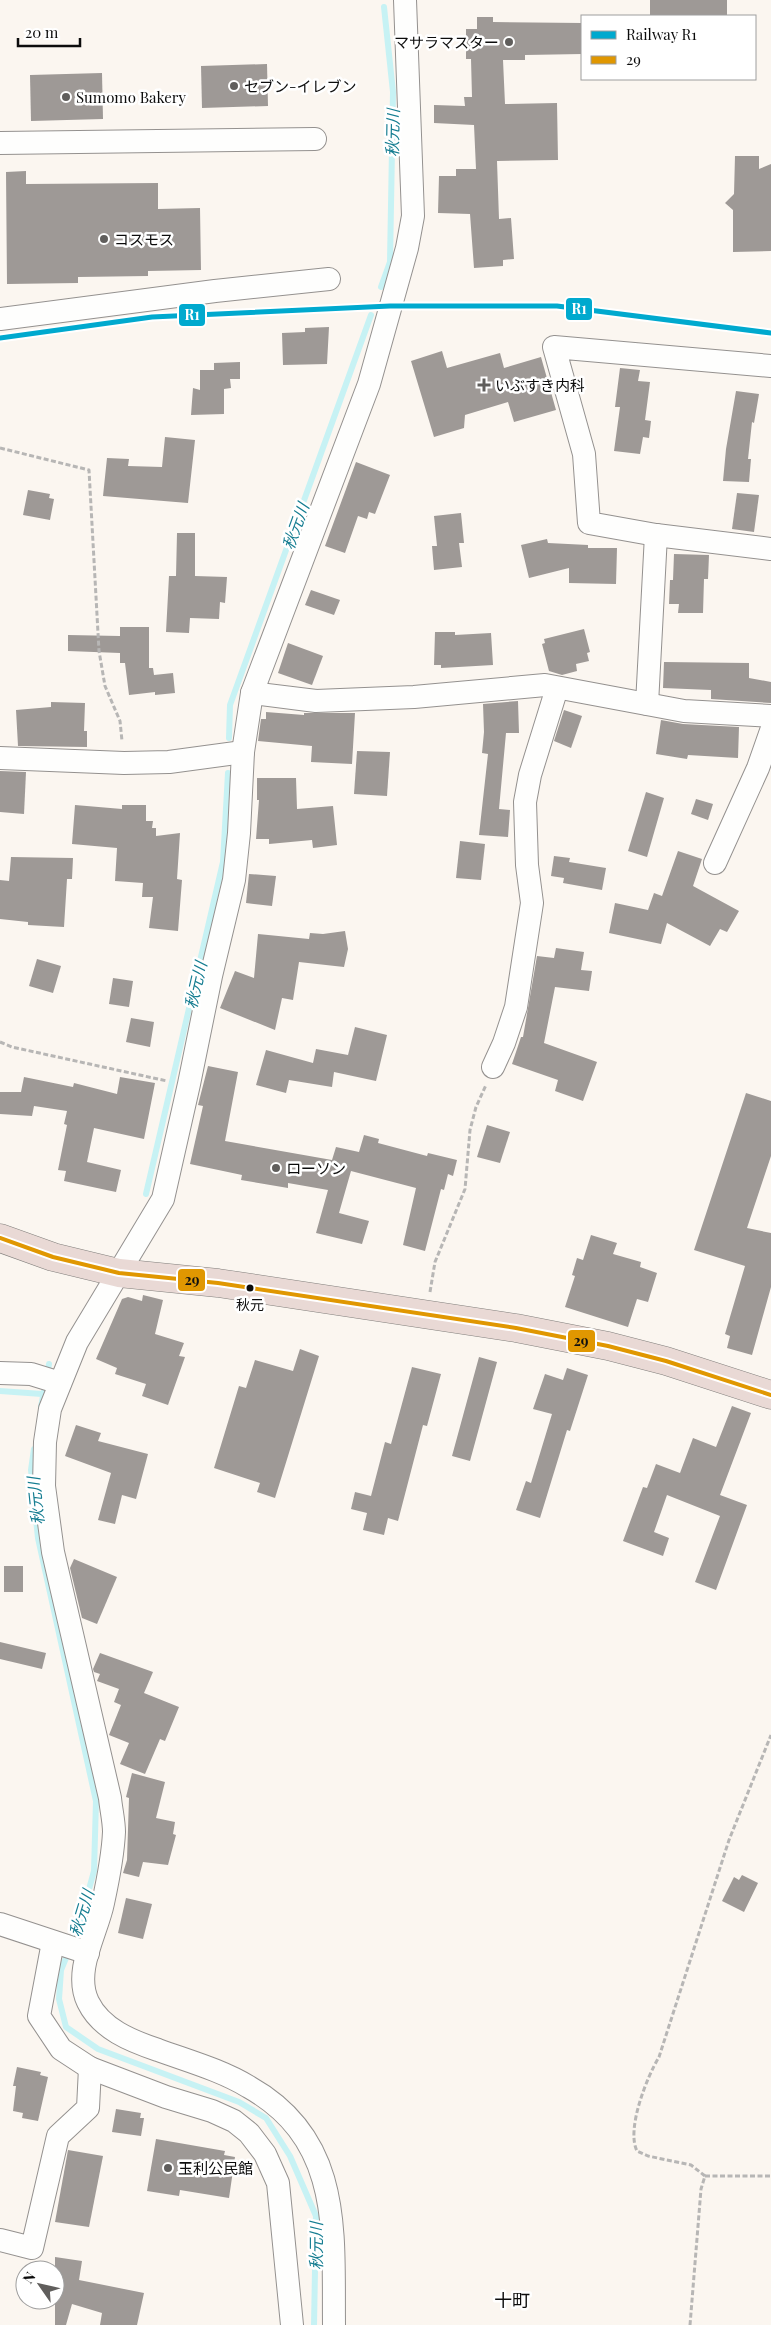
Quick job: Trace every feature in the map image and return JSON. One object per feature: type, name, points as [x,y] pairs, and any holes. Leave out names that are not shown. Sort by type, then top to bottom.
[{"type":"highway","points":[[0,1238],[53,1257],[119,1273],[218,1283],[516,1328],[608,1346],[771,1395]]},
{"type":"street","points":[[292,2325],[278,2183],[265,2154],[249,2133],[234,2121],[212,2111],[166,2097],[90,2068],[61,2049],[38,2016],[70,1947],[103,1905],[114,1832],[110,1798],[52,1552],[44,1486],[45,1442],[50,1409],[58,1382],[77,1342],[163,1199],[211,976],[234,880],[239,833],[243,752],[252,694],[369,384],[407,248],[413,216],[405,0]]},
{"type":"street","points":[[0,143],[315,139]]},
{"type":"street","points":[[0,319],[215,291],[330,279]]},
{"type":"street","points":[[771,366],[554,347],[584,454],[589,523],[656,535],[771,549]]},
{"type":"street","points":[[647,704],[656,535]]},
{"type":"street","points":[[252,694],[316,701],[414,697],[545,685],[684,711],[771,716]]},
{"type":"street","points":[[493,1067],[516,1007],[532,904],[524,836],[524,802],[530,775],[557,688]]},
{"type":"street","points":[[715,863],[758,768],[771,731]]},
{"type":"street","points":[[0,758],[124,763],[169,762],[243,752]]},
{"type":"street","points":[[0,1373],[31,1374],[58,1382]]},
{"type":"street","points":[[0,1924],[70,1947],[83,1975],[87,2001],[98,2017],[118,2033],[143,2045],[225,2075],[250,2087],[283,2112],[305,2136],[317,2157],[330,2198],[333,2245],[334,2325]]},
{"type":"street","points":[[0,2240],[32,2248],[58,2136],[88,2108],[90,2068]]},
{"type":"path","points":[[0,448],[89,470],[98,651],[105,686],[120,721],[124,763]]},
{"type":"path","points":[[0,1042],[12,1047],[166,1081]]},
{"type":"path","points":[[427,1315],[435,1262],[465,1189],[470,1130],[476,1107],[493,1067]]},
{"type":"path","points":[[771,1736],[728,1840],[658,2057],[649,2074],[634,2131],[633,2143],[637,2151],[648,2156],[691,2165],[704,2176],[771,2176]]},
{"type":"path","points":[[690,2325],[701,2189],[704,2176]]},
{"type":"building","points":[[650,0],[727,0],[727,15],[650,15]]},
{"type":"building","points":[[477,17],[493,17],[493,22],[581,23],[581,54],[525,55],[525,60],[503,60],[505,104],[557,103],[558,160],[497,161],[499,219],[511,218],[514,259],[503,260],[503,266],[474,268],[470,214],[438,213],[439,176],[456,176],[456,169],[476,169],[474,125],[434,123],[434,105],[465,106],[464,97],[472,97],[471,59],[466,59],[466,29],[477,29]]},
{"type":"building","name":"セブン-イレブン","points":[[267,64],[268,106],[202,108],[201,66]]},
{"type":"building","name":"Sumomo Bakery","points":[[102,73],[103,119],[31,121],[30,75]]},
{"type":"building","points":[[735,156],[759,156],[759,169],[771,164],[771,251],[733,252],[733,210],[725,203],[734,194]]},
{"type":"building","name":"コスモス","points":[[26,171],[26,184],[158,183],[158,209],[200,208],[201,270],[148,271],[148,276],[78,277],[78,283],[7,284],[6,172]]},
{"type":"building","points":[[329,327],[327,364],[283,365],[282,333],[305,332],[305,328]]},
{"type":"building","name":"いぶすき内科","points":[[442,351],[447,368],[500,353],[504,368],[541,357],[556,410],[514,422],[508,402],[465,415],[464,428],[434,437],[411,361]]},
{"type":"building","points":[[240,362],[240,379],[230,379],[231,388],[224,389],[224,414],[191,415],[193,388],[200,390],[200,370],[214,370],[214,363]]},
{"type":"building","points":[[620,368],[640,370],[638,381],[650,382],[645,420],[651,421],[649,438],[643,437],[640,454],[614,451],[620,407],[615,407]]},
{"type":"building","points":[[736,391],[759,394],[754,423],[752,422],[748,459],[751,459],[749,482],[723,481],[726,449]]},
{"type":"building","points":[[165,437],[195,440],[188,503],[103,496],[107,458],[129,459],[128,466],[162,467]]},
{"type":"building","points":[[356,462],[390,475],[375,514],[369,512],[367,519],[358,516],[345,553],[325,546]]},
{"type":"building","points":[[28,490],[50,494],[49,498],[54,499],[50,520],[23,515]]},
{"type":"building","points":[[737,493],[759,495],[754,532],[732,529]]},
{"type":"building","points":[[461,513],[464,543],[459,543],[462,567],[434,570],[432,546],[437,546],[434,516]]},
{"type":"building","points":[[177,533],[195,533],[195,576],[227,577],[225,603],[220,602],[219,619],[190,618],[189,633],[166,632],[169,576],[176,576]]},
{"type":"building","points":[[547,539],[548,543],[588,545],[588,548],[617,548],[616,584],[569,583],[569,568],[529,578],[521,545]]},
{"type":"building","points":[[674,554],[709,555],[708,579],[704,579],[703,613],[678,613],[679,604],[669,604],[670,580],[673,580]]},
{"type":"building","points":[[311,590],[340,600],[334,615],[305,605]]},
{"type":"building","points":[[120,627],[149,627],[149,668],[153,668],[154,675],[173,673],[175,693],[155,695],[155,692],[129,695],[125,663],[120,663],[120,653],[68,651],[68,635],[120,636]]},
{"type":"building","points":[[584,629],[590,652],[587,653],[589,661],[576,664],[577,671],[562,675],[549,671],[542,644],[545,643],[544,639]]},
{"type":"building","points":[[435,632],[455,632],[455,635],[491,633],[493,665],[441,668],[441,665],[434,665]]},
{"type":"building","points":[[288,643],[323,656],[312,685],[278,673]]},
{"type":"building","points":[[664,662],[749,663],[749,678],[771,682],[771,703],[711,699],[711,690],[663,688]]},
{"type":"building","points":[[518,701],[519,733],[506,733],[499,809],[510,810],[508,837],[479,835],[488,754],[482,753],[484,732],[483,704]]},
{"type":"building","points":[[51,702],[85,703],[84,731],[87,731],[87,747],[18,746],[16,710],[51,707]]},
{"type":"building","points":[[564,710],[582,716],[571,748],[554,741]]},
{"type":"building","points":[[266,712],[304,715],[304,713],[355,713],[352,764],[311,762],[312,746],[258,741],[261,719],[266,719]]},
{"type":"building","points":[[661,720],[683,724],[739,727],[738,758],[688,755],[687,759],[656,754]]},
{"type":"building","points":[[357,751],[390,752],[387,796],[354,794]]},
{"type":"building","points":[[0,771],[26,772],[24,814],[0,812]]},
{"type":"building","points":[[257,778],[296,778],[297,809],[333,806],[337,845],[313,848],[312,840],[269,844],[269,839],[256,839],[259,800],[257,800]]},
{"type":"building","points":[[646,792],[664,798],[647,857],[628,851]]},
{"type":"building","points":[[696,799],[713,804],[708,820],[691,814]]},
{"type":"building","points":[[75,805],[122,809],[122,805],[146,805],[146,821],[153,821],[152,828],[156,828],[156,836],[180,833],[177,879],[182,880],[178,931],[149,928],[153,897],[142,897],[143,883],[115,881],[117,848],[72,844]]},
{"type":"building","points":[[460,841],[485,844],[481,880],[456,878]]},
{"type":"building","points":[[678,851],[702,859],[693,886],[739,911],[727,932],[720,929],[710,946],[667,923],[661,944],[609,933],[615,903],[648,910],[654,893],[662,896]]},
{"type":"building","points":[[554,856],[570,858],[569,862],[606,868],[602,890],[563,883],[564,878],[551,876]]},
{"type":"building","points":[[11,857],[73,858],[72,879],[67,879],[64,927],[28,925],[28,922],[0,919],[0,880],[9,881]]},
{"type":"building","points":[[249,874],[276,876],[272,906],[246,903]]},
{"type":"building","points":[[345,931],[348,949],[344,967],[299,962],[293,1000],[282,998],[275,1030],[220,1008],[235,971],[254,978],[258,934],[309,939],[310,933],[323,934]]},
{"type":"building","points":[[556,948],[584,952],[581,970],[592,971],[589,991],[555,987],[544,1043],[597,1062],[583,1101],[555,1091],[558,1080],[512,1064],[521,1037],[523,1037],[537,956],[554,958]]},
{"type":"building","points":[[37,959],[61,966],[53,993],[29,986]]},
{"type":"building","points":[[113,978],[133,981],[129,1007],[109,1004]]},
{"type":"building","points":[[131,1018],[154,1022],[150,1047],[126,1042]]},
{"type":"building","points":[[355,1027],[387,1035],[376,1081],[334,1072],[332,1087],[289,1080],[286,1093],[256,1085],[266,1050],[313,1063],[316,1049],[348,1055]]},
{"type":"building","points":[[208,1066],[238,1072],[225,1141],[332,1160],[336,1147],[359,1152],[364,1135],[379,1139],[378,1143],[427,1156],[428,1153],[457,1160],[453,1176],[448,1174],[444,1190],[441,1189],[425,1251],[403,1245],[416,1188],[351,1171],[339,1213],[369,1221],[362,1244],[316,1233],[328,1190],[288,1183],[288,1188],[241,1180],[242,1175],[190,1164],[203,1106],[198,1105]]},
{"type":"building","points":[[24,1077],[73,1087],[74,1083],[117,1094],[120,1077],[155,1083],[144,1139],[94,1128],[87,1162],[121,1170],[116,1192],[64,1181],[66,1171],[58,1170],[67,1125],[64,1124],[67,1111],[34,1106],[32,1116],[0,1114],[0,1092],[21,1092]]},
{"type":"building","points":[[746,1093],[771,1101],[771,1156],[747,1228],[771,1233],[771,1287],[752,1355],[727,1348],[730,1336],[725,1334],[745,1266],[694,1250]]},
{"type":"building","points":[[487,1125],[510,1132],[500,1163],[477,1157]]},
{"type":"building","points":[[591,1235],[617,1243],[613,1254],[641,1262],[640,1267],[657,1273],[648,1302],[637,1299],[628,1327],[565,1307],[575,1276],[572,1275],[577,1258],[583,1260]]},
{"type":"building","points":[[143,1295],[163,1300],[155,1334],[184,1343],[179,1356],[185,1357],[168,1405],[142,1396],[146,1384],[115,1374],[117,1368],[96,1359],[122,1299],[128,1297],[142,1301]]},
{"type":"building","points":[[300,1349],[319,1356],[275,1498],[257,1492],[260,1483],[214,1468],[239,1386],[246,1388],[255,1360],[293,1371]]},
{"type":"building","points":[[479,1357],[497,1362],[470,1461],[452,1456]]},
{"type":"building","points":[[412,1367],[441,1374],[427,1426],[423,1425],[398,1521],[388,1518],[384,1535],[363,1530],[367,1513],[351,1509],[355,1492],[371,1496],[385,1442],[391,1444]]},
{"type":"building","points":[[567,1368],[588,1375],[570,1431],[567,1430],[540,1518],[516,1510],[526,1481],[531,1483],[552,1414],[533,1409],[545,1374],[563,1380]]},
{"type":"building","points":[[732,1406],[751,1413],[720,1495],[747,1505],[716,1590],[695,1582],[720,1516],[667,1495],[654,1532],[669,1538],[663,1556],[623,1541],[643,1487],[647,1488],[656,1464],[680,1473],[693,1438],[716,1447]]},
{"type":"building","points":[[76,1425],[101,1433],[98,1441],[148,1454],[136,1499],[122,1495],[115,1524],[98,1520],[111,1473],[65,1456]]},
{"type":"building","points":[[74,1559],[117,1577],[97,1624],[82,1618],[70,1568]]},
{"type":"building","points":[[4,1566],[23,1566],[23,1592],[4,1592]]},
{"type":"building","points":[[0,1642],[46,1653],[42,1669],[0,1659]]},
{"type":"building","points":[[100,1653],[153,1672],[144,1693],[179,1707],[165,1741],[160,1739],[145,1774],[120,1764],[129,1743],[109,1735],[121,1705],[114,1702],[119,1689],[97,1681],[100,1674],[94,1672],[93,1669]]},
{"type":"building","points":[[132,1773],[165,1782],[156,1818],[175,1822],[173,1834],[176,1835],[168,1865],[143,1862],[139,1877],[123,1873],[127,1860],[129,1798],[126,1797]]},
{"type":"building","points":[[742,1875],[758,1883],[744,1912],[722,1901],[734,1877],[739,1880]]},
{"type":"building","points":[[126,1898],[152,1904],[143,1939],[118,1933]]},
{"type":"building","points":[[17,2067],[41,2072],[40,2075],[48,2077],[38,2121],[22,2118],[23,2113],[13,2111],[16,2086],[13,2086]]},
{"type":"building","points":[[116,2109],[141,2113],[140,2118],[144,2118],[141,2136],[112,2132]]},
{"type":"building","points":[[156,2139],[225,2151],[224,2155],[235,2157],[229,2198],[180,2190],[179,2196],[147,2191]]},
{"type":"building","points":[[68,2150],[103,2156],[89,2227],[55,2222]]},
{"type":"building","points":[[55,2257],[82,2261],[79,2280],[144,2293],[137,2325],[100,2325],[102,2313],[72,2304],[66,2325],[55,2325],[55,2310],[65,2310],[65,2260],[55,2260]]},
{"type":"waterway","name":"秋元川","points":[[381,287],[390,262],[393,92],[384,7]]},
{"type":"waterway","name":"秋元川","points":[[229,738],[230,705],[371,315]]},
{"type":"waterway","name":"秋元川","points":[[146,1194],[223,862],[228,773]]},
{"type":"waterway","name":"秋元川","points":[[41,1407],[49,1364]]},
{"type":"waterway","points":[[0,1391],[42,1394]]},
{"type":"waterway","name":"秋元川","points":[[34,1449],[31,1470],[38,1538],[96,1801],[94,1871],[78,1929],[61,1970],[59,1999],[66,2027],[98,2049],[239,2102],[266,2118],[290,2156],[316,2216],[314,2325]]},
{"type":"rail line","name":"R1","points":[[0,338],[152,317],[390,306],[557,306],[771,333]]},
{"type":"transit line","name":"29","points":[[0,1238],[53,1257],[119,1273],[218,1283],[516,1328],[608,1346],[666,1361],[771,1395]]},
{"type":"place","name":"マサラマスター","points":[[509,42]]},
{"type":"place","name":"セブン-イレブン","points":[[234,86]]},
{"type":"place","name":"Sumomo Bakery","points":[[66,97]]},
{"type":"place","name":"コスモス","points":[[104,239]]},
{"type":"place","name":"いぶすき内科","points":[[484,385]]},
{"type":"place","name":"ローソン","points":[[276,1168]]},
{"type":"place","name":"秋元","points":[[250,1288]]},
{"type":"place","name":"玉利公民館","points":[[168,2168]]},
{"type":"district","name":"十町","points":[[512,2300]]}]
